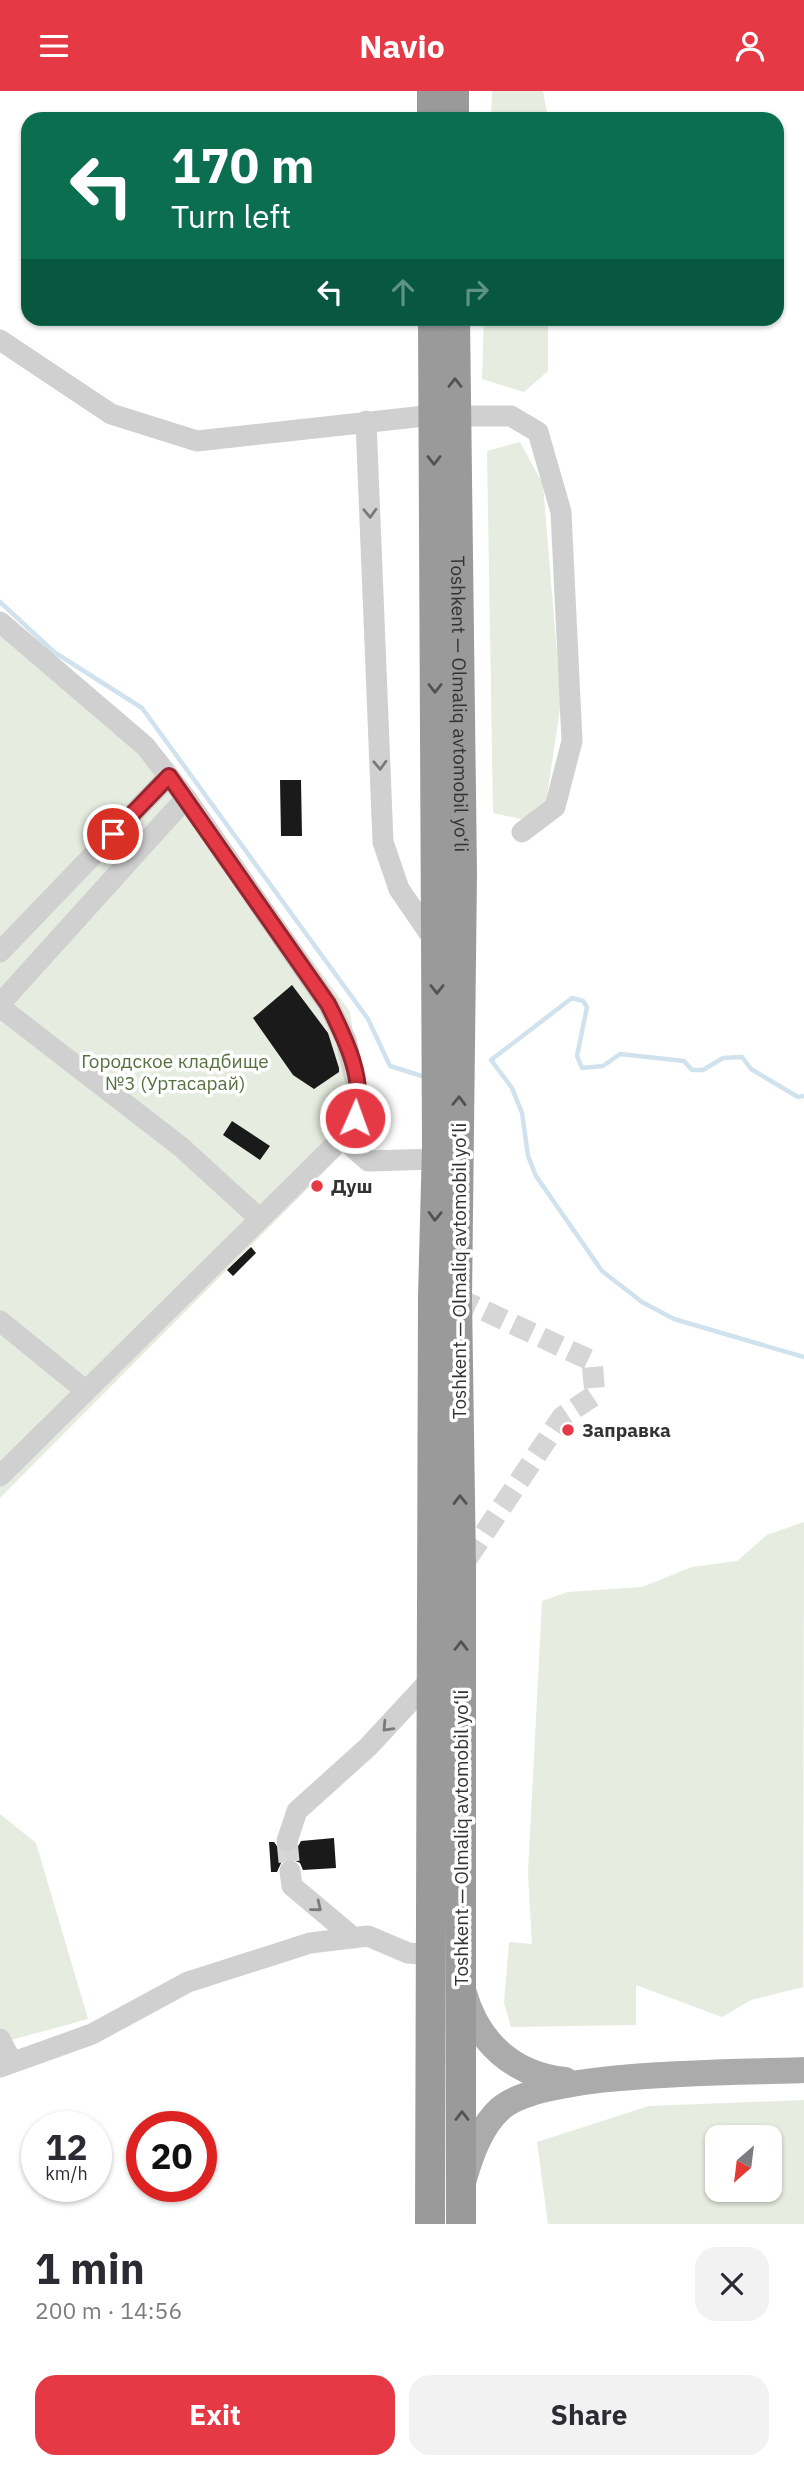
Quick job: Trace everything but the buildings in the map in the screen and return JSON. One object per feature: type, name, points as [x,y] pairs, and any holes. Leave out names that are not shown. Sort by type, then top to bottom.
[{"type":"highway","points":[[432,91],[432,112]]},
{"type":"highway","points":[[454,91],[454,112]]},
{"type":"highway","name":"Toshkent — Olmaliq avtomobil yo‘li","points":[[434,326],[444,416],[462,874],[457,1298],[461,1568],[461,2224]]},
{"type":"highway","name":"Toshkent — Olmaliq avtomobil yo‘li","points":[[430,2224],[436,943],[444,416],[454,326]]},
{"type":"main road","points":[[461,1983],[475,2023],[500,2055],[537,2075],[577,2081]]},
{"type":"main road","points":[[462,2184],[482,2133],[501,2107],[538,2089],[577,2081],[804,2070]]},
{"type":"street","points":[[0,340],[111,414],[197,441],[366,421],[444,416],[511,416],[538,432],[561,512],[572,741],[555,807],[522,832]]},
{"type":"street","points":[[366,421],[383,842],[399,889],[436,943]]},
{"type":"street","points":[[0,622],[145,746],[186,798],[328,1004],[346,1040],[359,1105],[342,1138],[0,1476]]},
{"type":"street","points":[[0,952],[169,776]]},
{"type":"street","points":[[186,798],[0,1005],[181,1147],[260,1219]]},
{"type":"street","points":[[342,1138],[368,1161],[437,1159]]},
{"type":"street","points":[[0,1321],[86,1391]]},
{"type":"street","points":[[287,1841],[297,1811],[368,1747],[433,1677]]},
{"type":"street","points":[[289,1871],[292,1886],[354,1938]]},
{"type":"street","points":[[0,2039],[6,2064],[92,2033],[188,1982],[310,1943],[368,1936],[408,1953],[433,1955]]},
{"type":"green space","points":[[492,91],[543,91],[547,112],[491,112]]},
{"type":"green space","points":[[484,326],[548,326],[548,371],[524,392],[482,379]]},
{"type":"green space","points":[[520,442],[543,484],[561,703],[546,802],[525,820],[493,813],[487,451]]},
{"type":"green space","name":"Городское кладбище №3 (Уртасарай)","points":[[0,615],[159,751],[350,1012],[361,1088],[361,1123],[358,1137],[349,1147],[0,1498]]},
{"type":"green space","points":[[804,1522],[803,1987],[751,2000],[722,2017],[636,1985],[636,2025],[511,2027],[504,2003],[509,1942],[532,1944],[528,1873],[542,1601],[568,1592],[642,1587],[692,1567],[737,1561],[767,1535]]},
{"type":"green space","points":[[0,1814],[36,1843],[88,2019],[0,2043]]},
{"type":"green space","points":[[804,2100],[804,2224],[548,2224],[537,2142],[649,2106]]},
{"type":"waterway","points":[[0,602],[54,652],[142,708],[368,1019],[390,1066],[422,1076]]},
{"type":"waterway","points":[[804,1096],[798,1097],[751,1069],[742,1057],[723,1058],[703,1070],[692,1070],[684,1061],[620,1054],[603,1066],[582,1068],[577,1056],[587,1007],[583,1001],[572,998],[491,1060],[512,1088],[522,1113],[528,1156],[536,1176],[602,1271],[642,1302],[674,1319],[804,1357]]},
{"type":"tunnel","points":[[457,1298],[592,1361],[595,1395],[562,1417],[461,1568]]},
{"type":"tunnel","points":[[287,1841],[290,1871]]},
{"type":"place","name":"Душ","points":[[317,1186]]},
{"type":"place","name":"Заправка","points":[[568,1430]]},
{"type":"route","points":[[113,834],[169,776],[328,1004],[346,1040],[358,1093],[359,1105],[355,1118]]}]
